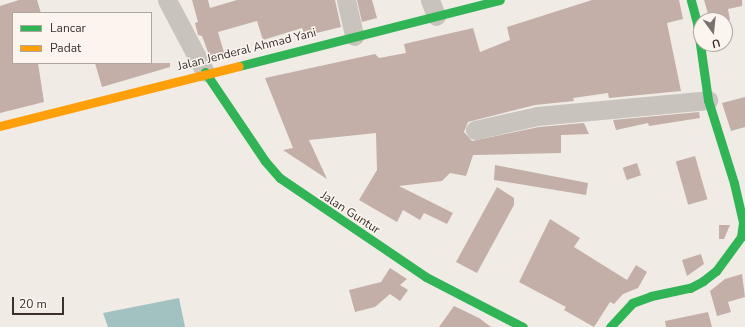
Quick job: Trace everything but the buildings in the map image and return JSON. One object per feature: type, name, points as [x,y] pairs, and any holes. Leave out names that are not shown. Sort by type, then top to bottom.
[{"type":"street","points":[[167,0],[205,72]]},
{"type":"street","points":[[346,0],[354,36]]},
{"type":"street","name":"Jalan Jenderal Ahmad Yani","points":[[0,126],[205,72],[354,36],[433,8],[500,0]]},
{"type":"street","points":[[610,327],[632,303],[657,294],[690,288],[704,281],[716,271],[741,237],[743,222],[734,183],[708,100],[697,23],[690,0]]},
{"type":"street","name":"Jalan Guntur","points":[[205,72],[265,161],[295,190],[426,277],[523,327]]},
{"type":"street","points":[[475,130],[537,116],[708,100]]},
{"type":"water","points":[[179,298],[185,327],[108,327],[103,313]]},
{"type":"traffic: fast","points":[[239,66],[500,0]]},
{"type":"traffic: fast","points":[[610,327],[632,303],[651,296],[690,288],[703,281],[716,271],[741,237],[743,222],[734,183],[708,100],[697,23],[691,0]]},
{"type":"traffic: fast","points":[[205,72],[265,161],[280,178],[426,277],[523,327]]},
{"type":"traffic: slow","points":[[0,126],[239,66]]}]
